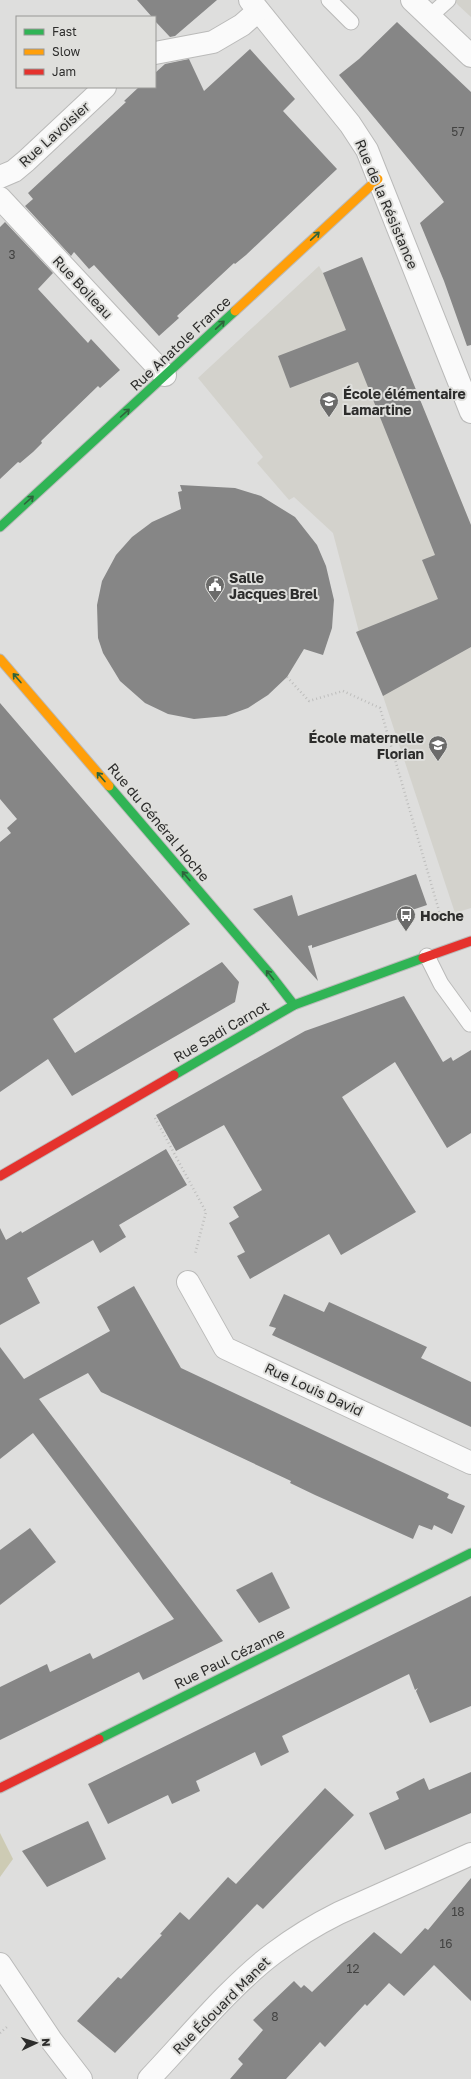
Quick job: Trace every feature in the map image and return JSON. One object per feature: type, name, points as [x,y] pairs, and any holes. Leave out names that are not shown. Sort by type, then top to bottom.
[{"type":"street","points":[[412,0],[471,56]]},
{"type":"street","points":[[156,53],[213,42],[242,25],[254,5]]},
{"type":"street","name":"Rue de la Résistance","points":[[254,5],[360,138],[378,179],[471,412]]},
{"type":"street","name":"Rue Lavoisier","points":[[0,177],[14,171],[26,161],[104,88]]},
{"type":"street","name":"Rue Anatole France","points":[[0,527],[378,179]]},
{"type":"street","name":"Rue Boileau","points":[[0,198],[166,375]]},
{"type":"street","name":"Rue du Général Hoche","points":[[0,659],[270,974],[294,1006]]},
{"type":"street","name":"Rue Sadi Carnot","points":[[0,1176],[141,1093],[294,1006],[471,941]]},
{"type":"street","name":"Rue Louis David","points":[[188,1282],[225,1348],[471,1463]]},
{"type":"street","name":"Rue Paul Cézanne","points":[[0,1788],[471,1553]]},
{"type":"street","name":"Rue Édouard Manet","points":[[149,2079],[238,1984],[274,1953],[339,1912],[471,1854]]},
{"type":"street","points":[[0,1964],[51,2040],[81,2079]]},
{"type":"lane","points":[[329,0],[351,22]]},
{"type":"lane","points":[[429,17],[448,0]]},
{"type":"lane","points":[[427,956],[442,984],[471,1024]]},
{"type":"path","points":[[287,677],[309,701],[343,691],[380,708],[450,948]]},
{"type":"path","points":[[141,1093],[206,1212],[188,1282]]},
{"type":"shaded area","points":[[454,0],[471,0],[471,17],[458,5]]},
{"type":"shaded area","name":"École élémentaire Lamartine","points":[[362,257],[471,525],[471,908],[455,913],[383,696],[364,651],[333,533],[294,497],[289,500],[257,463],[263,457],[198,378],[319,266],[323,273]]},
{"type":"shaded area","points":[[0,1833],[13,1859],[0,1877]]},
{"type":"building","points":[[137,0],[217,0],[175,36],[170,37],[156,22],[156,16],[151,16]]},
{"type":"building","points":[[397,22],[471,92],[471,345],[467,346],[444,281],[420,223],[444,202],[339,75],[359,59]]},
{"type":"building","points":[[250,49],[295,99],[283,111],[337,169],[246,255],[235,264],[234,263],[177,316],[179,318],[159,336],[94,265],[89,269],[74,252],[71,256],[25,206],[33,199],[28,193],[126,102],[124,101],[138,88],[156,88],[156,72],[165,64],[189,59],[204,91]]},
{"type":"building","points":[[5,222],[53,273],[38,289],[88,343],[91,339],[120,370],[100,388],[98,386],[41,441],[42,443],[33,452],[20,463],[18,462],[0,479],[0,227]]},
{"type":"building","points":[[362,257],[471,525],[471,647],[383,696],[356,632],[438,599],[422,560],[435,555],[358,362],[290,388],[278,356],[346,330],[323,273]]},
{"type":"building","name":"Salle Jacques Brel","points":[[180,485],[235,488],[261,496],[295,517],[317,545],[326,566],[334,600],[332,628],[323,655],[304,649],[287,677],[268,695],[248,708],[226,716],[194,719],[168,714],[145,703],[120,681],[103,653],[98,638],[97,605],[102,581],[116,555],[132,537],[152,522],[181,509],[178,492],[182,491]]},
{"type":"building","points":[[0,703],[190,924],[53,1019],[75,1053],[222,962],[239,982],[235,1002],[72,1096],[48,1059],[0,1092],[0,842],[11,833],[7,828],[17,819],[0,799]]},
{"type":"building","points":[[416,874],[427,905],[412,910],[413,914],[312,948],[312,945],[308,946],[318,981],[253,909],[292,895],[298,916]]},
{"type":"building","points":[[404,996],[443,1062],[451,1057],[453,1061],[471,1050],[471,1133],[447,1148],[395,1062],[342,1097],[416,1212],[341,1255],[329,1234],[250,1279],[237,1256],[245,1252],[229,1223],[239,1217],[233,1207],[262,1190],[224,1125],[176,1151],[156,1115],[305,1031]]},
{"type":"building","points":[[166,1149],[187,1185],[119,1225],[126,1237],[100,1253],[93,1240],[27,1278],[40,1303],[0,1325],[0,1228],[6,1240],[21,1231],[22,1233]]},
{"type":"building","points":[[134,1286],[181,1368],[449,1494],[447,1498],[465,1506],[452,1534],[434,1525],[432,1530],[419,1525],[413,1539],[315,1495],[290,1483],[291,1481],[101,1392],[88,1373],[39,1399],[223,1641],[143,1680],[139,1672],[0,1740],[0,1687],[47,1664],[50,1672],[90,1653],[93,1659],[174,1619],[33,1433],[0,1459],[0,1347],[24,1379],[110,1331],[97,1307]]},
{"type":"building","points":[[284,1294],[324,1312],[329,1302],[427,1347],[421,1358],[471,1382],[471,1427],[272,1335],[276,1328],[269,1326]]},
{"type":"building","points":[[30,1528],[56,1562],[0,1605],[0,1550]]},
{"type":"building","points":[[272,1572],[290,1608],[259,1623],[236,1590]]},
{"type":"building","points":[[471,1596],[471,1706],[430,1723],[416,1691],[418,1688],[415,1690],[409,1674],[282,1736],[289,1752],[261,1766],[255,1752],[196,1781],[200,1791],[172,1804],[168,1795],[108,1824],[88,1784]]},
{"type":"building","points":[[471,1772],[471,1813],[385,1850],[369,1813],[399,1799],[396,1792],[424,1778],[429,1790]]},
{"type":"building","points":[[325,1788],[354,1815],[263,1909],[257,1904],[115,2053],[77,2021],[118,1977],[121,1979],[162,1935],[160,1934],[180,1912],[189,1920],[228,1877],[236,1884]]},
{"type":"building","points":[[88,1821],[106,1859],[47,1887],[22,1851]]},
{"type":"building","points":[[471,1878],[471,2001],[434,1965],[404,1996],[389,1983],[367,2006],[365,2004],[325,2047],[320,2042],[286,2079],[230,2079],[243,2064],[238,2059],[263,2030],[253,2020],[294,1981],[301,1988],[304,1985],[312,1992],[374,1932],[401,1954],[425,1928],[428,1930]]},
{"type":"traffic: fast","points":[[0,527],[235,311]]},
{"type":"traffic: fast","points":[[109,786],[270,974],[294,1005]]},
{"type":"traffic: fast","points":[[174,1075],[294,1005],[423,958]]},
{"type":"traffic: fast","points":[[99,1739],[471,1553]]},
{"type":"traffic: slow","points":[[235,311],[378,179]]},
{"type":"traffic: slow","points":[[0,659],[109,786]]},
{"type":"traffic: jam","points":[[423,958],[471,941]]},
{"type":"traffic: jam","points":[[0,1176],[174,1075]]},
{"type":"traffic: jam","points":[[0,1788],[99,1739]]},
{"type":"place","name":"École élémentaire Lamartine","points":[[329,418]]},
{"type":"place","name":"Salle Jacques Brel","points":[[215,602]]},
{"type":"place","name":"École maternelle Florian","points":[[438,762]]},
{"type":"place","name":"Hoche","points":[[406,932]]}]
